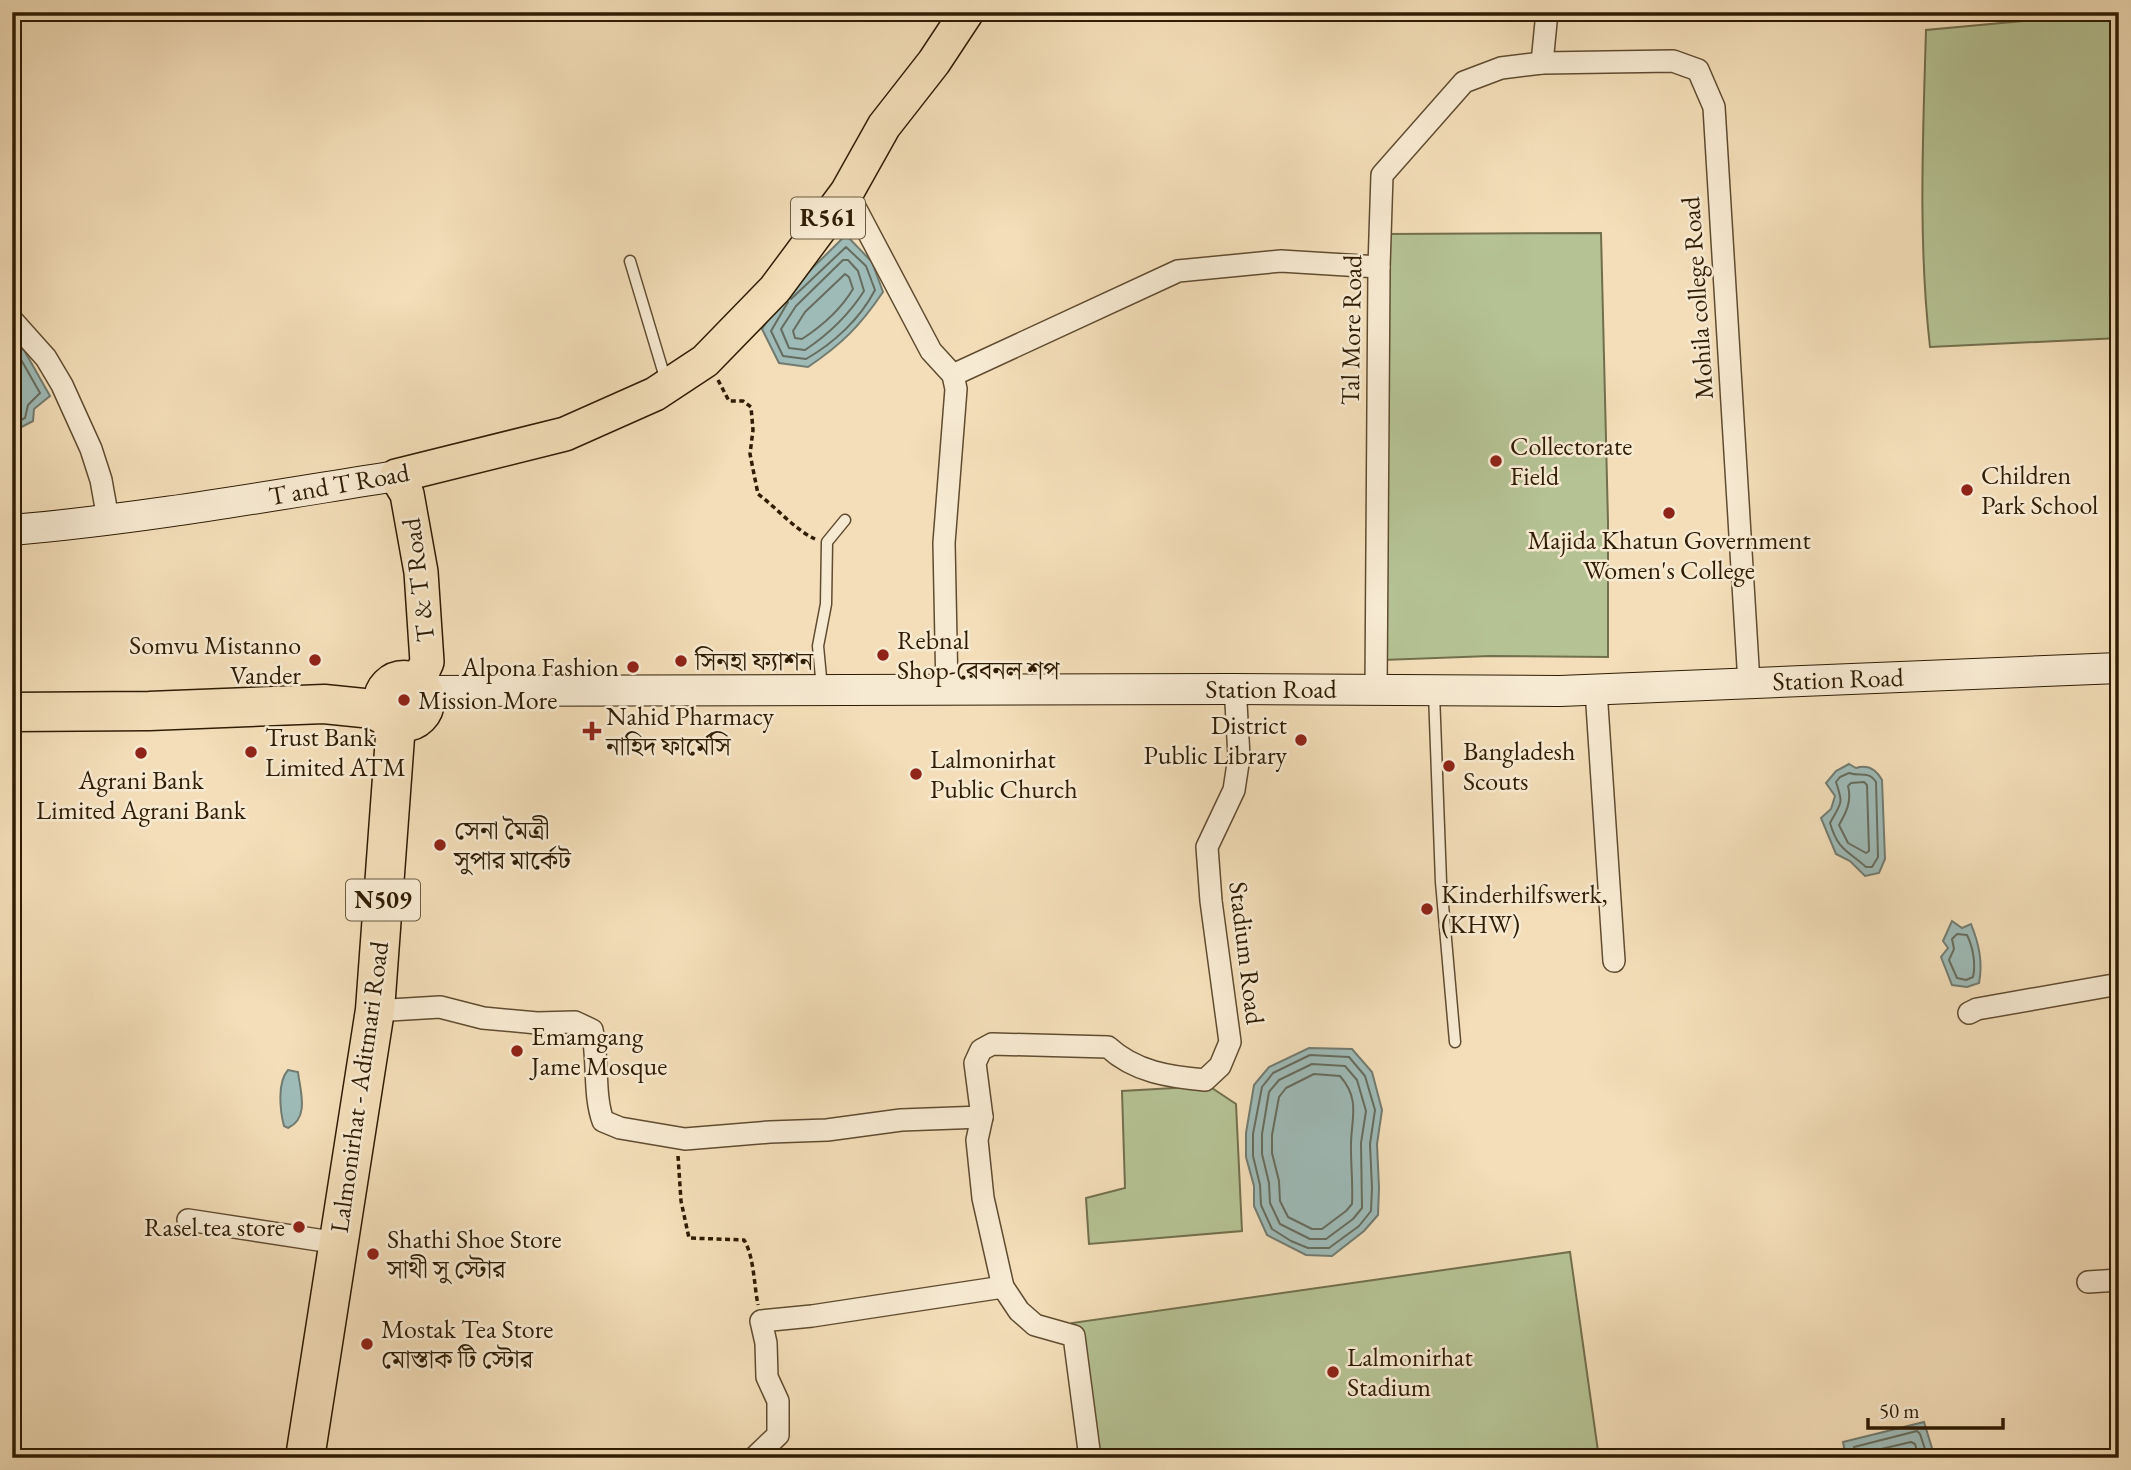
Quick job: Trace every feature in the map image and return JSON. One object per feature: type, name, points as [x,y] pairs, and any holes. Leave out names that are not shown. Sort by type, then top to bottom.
[{"type":"highway","points":[[12,710],[149,711],[324,704],[373,709],[407,701]]},
{"type":"highway","name":"N509","points":[[319,1458],[351,1237],[390,1010],[414,734],[407,701]]},
{"type":"highway","name":"Lalmonirhat - Aditmari Road","points":[[305,1458],[375,1010],[395,737],[407,701]]},
{"type":"main road","name":"R561","points":[[662,390],[705,361],[775,289],[847,192],[884,126],[934,62],[967,12]]},
{"type":"main road","name":"T and T Road","points":[[12,530],[70,525],[222,504],[396,476],[565,434],[662,390]]},
{"type":"main road","name":"T & T Road","points":[[396,476],[407,494],[421,572],[427,662],[407,701]]},
{"type":"main road","name":"Station Road","points":[[407,701],[822,691],[1596,690],[2119,668]]},
{"type":"street","points":[[1542,63],[1547,12]]},
{"type":"street","name":"Mohila college Road","points":[[1542,63],[1673,61],[1698,70],[1714,107],[1749,683]]},
{"type":"street","name":"Tal More Road","points":[[1376,690],[1382,175],[1464,82],[1501,68],[1542,63]]},
{"type":"street","points":[[847,192],[931,351],[953,374],[956,389],[944,543],[947,691]]},
{"type":"street","points":[[953,374],[1178,271],[1281,261],[1379,267]]},
{"type":"street","points":[[12,320],[46,358],[62,385],[91,449],[101,480],[108,519]]},
{"type":"street","name":"Stadium Road","points":[[1090,1458],[1074,1336],[1035,1325],[1019,1311],[1003,1287],[983,1198],[977,1140],[982,1117],[975,1063],[982,1050],[992,1044],[1108,1046],[1120,1058],[1142,1068],[1182,1078],[1205,1080],[1220,1066],[1230,1042],[1211,901],[1207,847],[1234,790],[1239,757],[1236,703],[1232,689]]},
{"type":"street","points":[[1596,690],[1614,961]]},
{"type":"street","points":[[1969,1013],[1978,1009],[2119,984]]},
{"type":"street","points":[[390,1010],[440,1007],[483,1018],[575,1023],[592,1030],[598,1109],[603,1121],[620,1128],[676,1138],[827,1130],[901,1120],[982,1117]]},
{"type":"street","points":[[188,1220],[338,1243]]},
{"type":"street","points":[[2088,1282],[2119,1280]]},
{"type":"street","points":[[754,1458],[778,1435],[778,1401],[767,1377],[766,1343],[761,1321],[812,1317],[1003,1287]]},
{"type":"lane","points":[[630,261],[662,390]]},
{"type":"lane","points":[[822,691],[818,646],[826,604],[827,542],[845,520]]},
{"type":"lane","points":[[1434,690],[1441,882],[1455,1042]]},
{"type":"path","points":[[705,361],[729,401],[743,401],[751,407],[753,430],[750,454],[758,494],[780,510],[796,527],[827,542]]},
{"type":"path","points":[[676,1138],[681,1201],[689,1238],[744,1240],[751,1251],[752,1276],[761,1321]]},
{"type":"green space","points":[[2119,12],[2119,338],[1930,347],[1923,228],[1926,30]]},
{"type":"green space","name":"Collectorate Field","points":[[1601,233],[1608,522],[1608,657],[1490,656],[1383,660],[1386,234]]},
{"type":"green space","points":[[1209,1086],[1236,1104],[1242,1231],[1089,1244],[1086,1198],[1125,1188],[1122,1091]]},
{"type":"green space","name":"Lalmonirhat Stadium","points":[[1570,1252],[1599,1458],[1090,1458],[1072,1323]]},
{"type":"water","points":[[846,235],[872,262],[883,292],[850,334],[808,367],[779,363],[762,329],[784,296]]},
{"type":"water","points":[[12,345],[24,350],[50,396],[34,409],[33,421],[12,432]]},
{"type":"water","points":[[1849,764],[1856,768],[1871,768],[1882,780],[1885,859],[1879,873],[1865,876],[1850,861],[1836,854],[1821,818],[1831,809],[1835,796],[1826,783],[1836,771]]},
{"type":"water","points":[[1952,921],[1962,928],[1971,924],[1978,946],[1981,968],[1979,983],[1967,987],[1952,985],[1941,957],[1948,948],[1943,941]]},
{"type":"water","points":[[1309,1048],[1352,1049],[1372,1072],[1382,1110],[1377,1144],[1378,1215],[1364,1231],[1332,1256],[1306,1255],[1267,1235],[1254,1206],[1254,1186],[1246,1157],[1246,1133],[1254,1085],[1269,1067]]},
{"type":"water","points":[[288,1070],[298,1072],[302,1103],[299,1118],[288,1128],[284,1126],[280,1097],[282,1082]]},
{"type":"water","points":[[1924,1422],[1935,1458],[1846,1458],[1843,1442]]},
{"type":"place","name":"Collectorate Field","points":[[1496,461]]},
{"type":"place","name":"Children Park School","points":[[1967,490]]},
{"type":"place","name":"Majida Khatun Government Women's College","points":[[1669,513]]},
{"type":"place","name":"Rebnal Shop-রেবনল শপ","points":[[883,655]]},
{"type":"place","name":"Somvu Mistanno Vander","points":[[315,660]]},
{"type":"place","name":"সিনহা ফ্যাশন","points":[[681,661]]},
{"type":"place","name":"Alpona Fashion","points":[[633,667]]},
{"type":"place","name":"Mission More","points":[[404,700]]},
{"type":"place","name":"Nahid Pharmacy নাহিদ ফার্মেসি","points":[[592,731]]},
{"type":"place","name":"District Public Library","points":[[1301,740]]},
{"type":"place","name":"Trust Bank Limited ATM","points":[[251,752]]},
{"type":"place","name":"Agrani Bank Limited Agrani Bank","points":[[141,753]]},
{"type":"place","name":"Bangladesh Scouts","points":[[1449,766]]},
{"type":"place","name":"Lalmonirhat Public Church","points":[[916,774]]},
{"type":"place","name":"সেনা মৈত্রী সুপার মার্কেট","points":[[440,845]]},
{"type":"place","name":"Kinderhilfswerk, (KHW)","points":[[1427,909]]},
{"type":"place","name":"Emamgang Jame Mosque","points":[[517,1051]]},
{"type":"place","name":"Rasel tea store","points":[[299,1227]]},
{"type":"place","name":"Shathi Shoe Store সাথী সু স্টোর","points":[[373,1254]]},
{"type":"place","name":"Mostak Tea Store মোস্তাক টি স্টোর","points":[[367,1344]]},
{"type":"place","name":"Lalmonirhat Stadium","points":[[1333,1372]]}]
